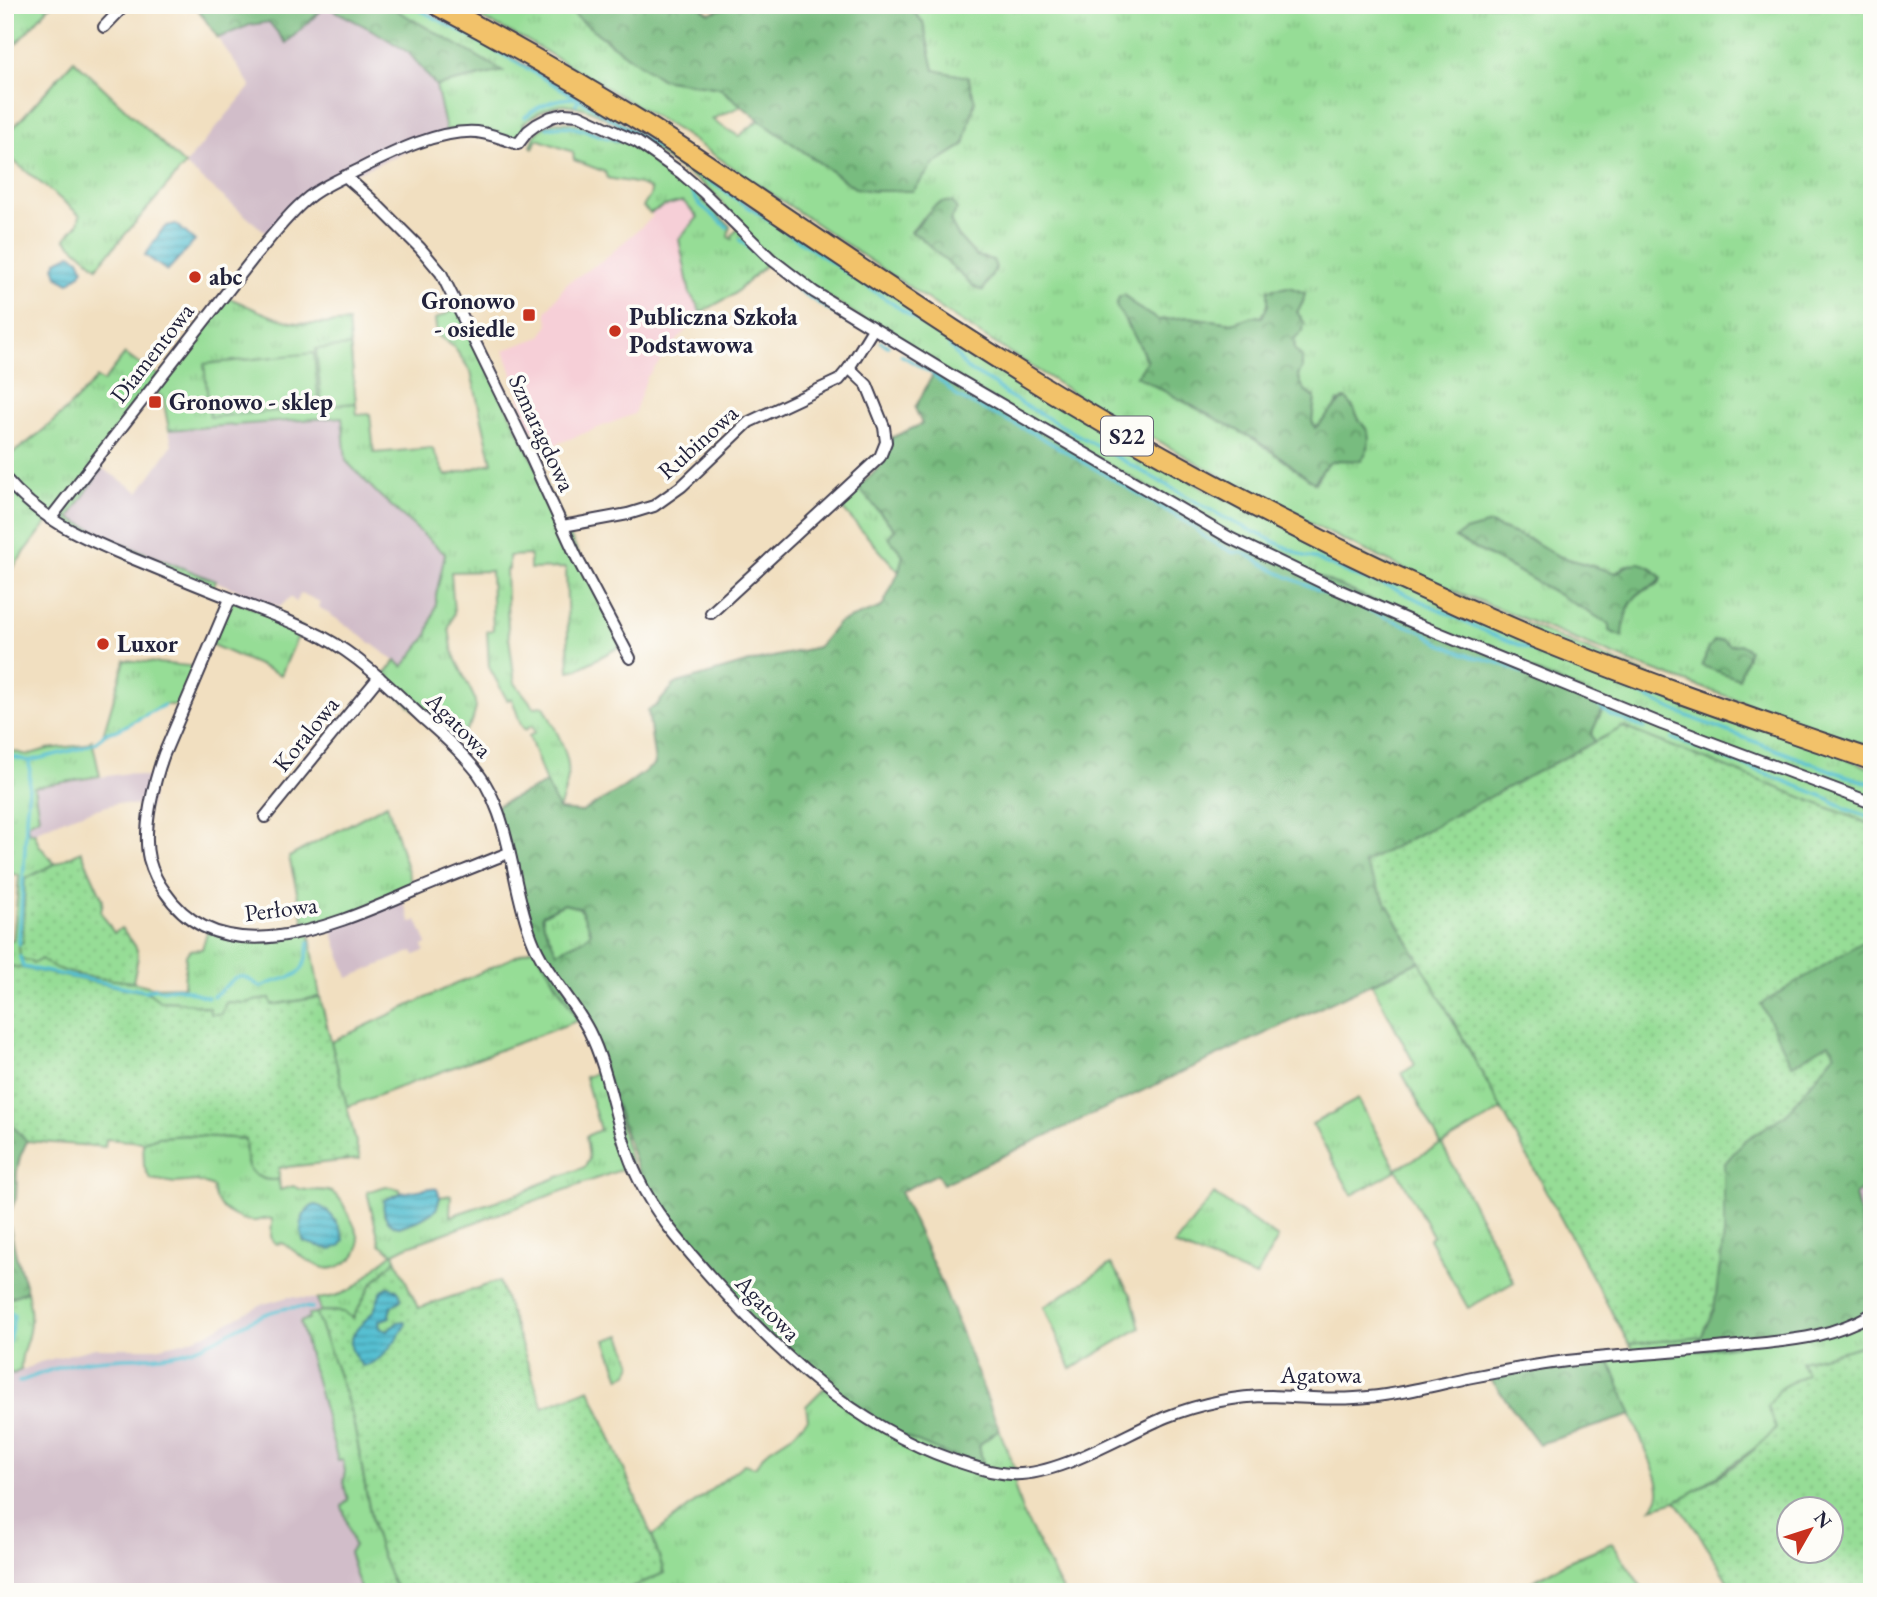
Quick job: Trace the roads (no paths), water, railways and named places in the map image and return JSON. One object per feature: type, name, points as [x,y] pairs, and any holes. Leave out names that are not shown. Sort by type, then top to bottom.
[{"type":"highway","name":"S22","points":[[437,5],[503,40],[645,124],[1032,380],[1128,437],[1266,513],[1421,588],[1539,639],[1696,699],[1872,760]]},
{"type":"street","points":[[104,27],[125,5]]},
{"type":"street","name":"Diamentowa","points":[[50,519],[271,237],[310,196],[345,176],[418,144],[447,135],[478,132],[518,144],[528,131],[551,117],[579,115],[637,142],[681,173],[771,259],[797,280],[873,329]]},
{"type":"street","name":"Szmaragdowa","points":[[345,176],[383,211],[441,272],[577,558],[630,658]]},
{"type":"street","points":[[873,329],[1197,520],[1289,567],[1419,625],[1617,706],[1872,803]]},
{"type":"street","name":"Rubinowa","points":[[563,526],[628,514],[654,506],[682,486],[744,426],[765,413],[839,380],[873,329]]},
{"type":"street","points":[[711,613],[883,453],[885,432],[869,388],[849,368]]},
{"type":"street","name":"Agatowa","points":[[5,478],[28,502],[68,530],[317,634],[348,652],[464,756],[476,770],[496,806],[534,944],[589,1032],[600,1057],[632,1166],[645,1192],[670,1229],[744,1314],[796,1366],[829,1393],[884,1428],[939,1455],[1002,1474],[1034,1473],[1053,1468],[1165,1418],[1217,1402],[1259,1396],[1355,1398],[1568,1361],[1776,1342],[1835,1332],[1872,1314]]},
{"type":"street","name":"Perłowa","points":[[230,598],[164,754],[152,797],[148,833],[149,859],[163,890],[181,912],[199,925],[221,934],[260,937],[301,933],[341,921],[508,853]]},
{"type":"street","name":"Koralowa","points":[[265,817],[379,677]]},
{"type":"water","points":[[176,224],[195,241],[167,271],[145,255],[162,230]]},
{"type":"water","points":[[71,254],[79,259],[83,268],[69,283],[58,277],[54,267],[57,261]]},
{"type":"water","points":[[437,1189],[440,1197],[436,1210],[399,1227],[388,1221],[384,1213],[384,1200],[401,1193]]},
{"type":"water","points":[[315,1205],[330,1214],[344,1240],[332,1250],[304,1242],[302,1220],[310,1207]]},
{"type":"water","points":[[387,1287],[397,1291],[401,1300],[392,1306],[390,1317],[379,1321],[380,1328],[387,1331],[398,1322],[404,1321],[406,1324],[382,1356],[362,1366],[352,1351],[351,1341]]},
{"type":"waterway","points":[[410,5],[548,81],[749,207],[945,339],[966,368],[1007,395],[1223,517],[1304,556],[1357,577],[1389,586],[1489,633],[1631,690],[1687,716],[1872,784]]},
{"type":"waterway","points":[[525,117],[537,108],[557,100],[579,98],[576,104]]},
{"type":"waterway","points":[[547,128],[566,126],[619,140]]},
{"type":"waterway","points":[[690,187],[698,203],[727,227]]},
{"type":"waterway","points":[[740,240],[800,291],[856,327]]},
{"type":"waterway","points":[[881,342],[888,346]]},
{"type":"waterway","points":[[901,355],[933,374],[958,397],[1037,435],[1188,523],[1206,538],[1232,552],[1244,553],[1279,573],[1348,603]]},
{"type":"waterway","points":[[1365,609],[1425,633],[1441,644],[1472,657],[1499,663],[1583,698],[1611,715],[1644,728]]},
{"type":"waterway","points":[[5,755],[29,761],[82,748],[97,742],[105,733],[118,730],[164,705]]},
{"type":"waterway","points":[[1672,738],[1872,818]]},
{"type":"waterway","points":[[19,944],[29,761]]},
{"type":"waterway","points":[[213,996],[240,977],[261,987],[295,975],[304,965],[309,942]]},
{"type":"waterway","points":[[20,957],[23,967],[146,991],[155,988],[178,988],[208,997]]},
{"type":"waterway","points":[[5,1305],[14,1316],[5,1360]]},
{"type":"waterway","points":[[19,1382],[76,1363],[187,1351],[263,1315],[294,1307],[312,1308]]},
{"type":"place","name":"abc","points":[[195,277]]},
{"type":"place","name":"Gronowo - osiedle","points":[[529,315]]},
{"type":"place","name":"Publiczna Szkoła Podstawowa","points":[[615,331]]},
{"type":"place","name":"Gronowo - sklep","points":[[155,402]]},
{"type":"place","name":"Luxor","points":[[103,644]]}]
